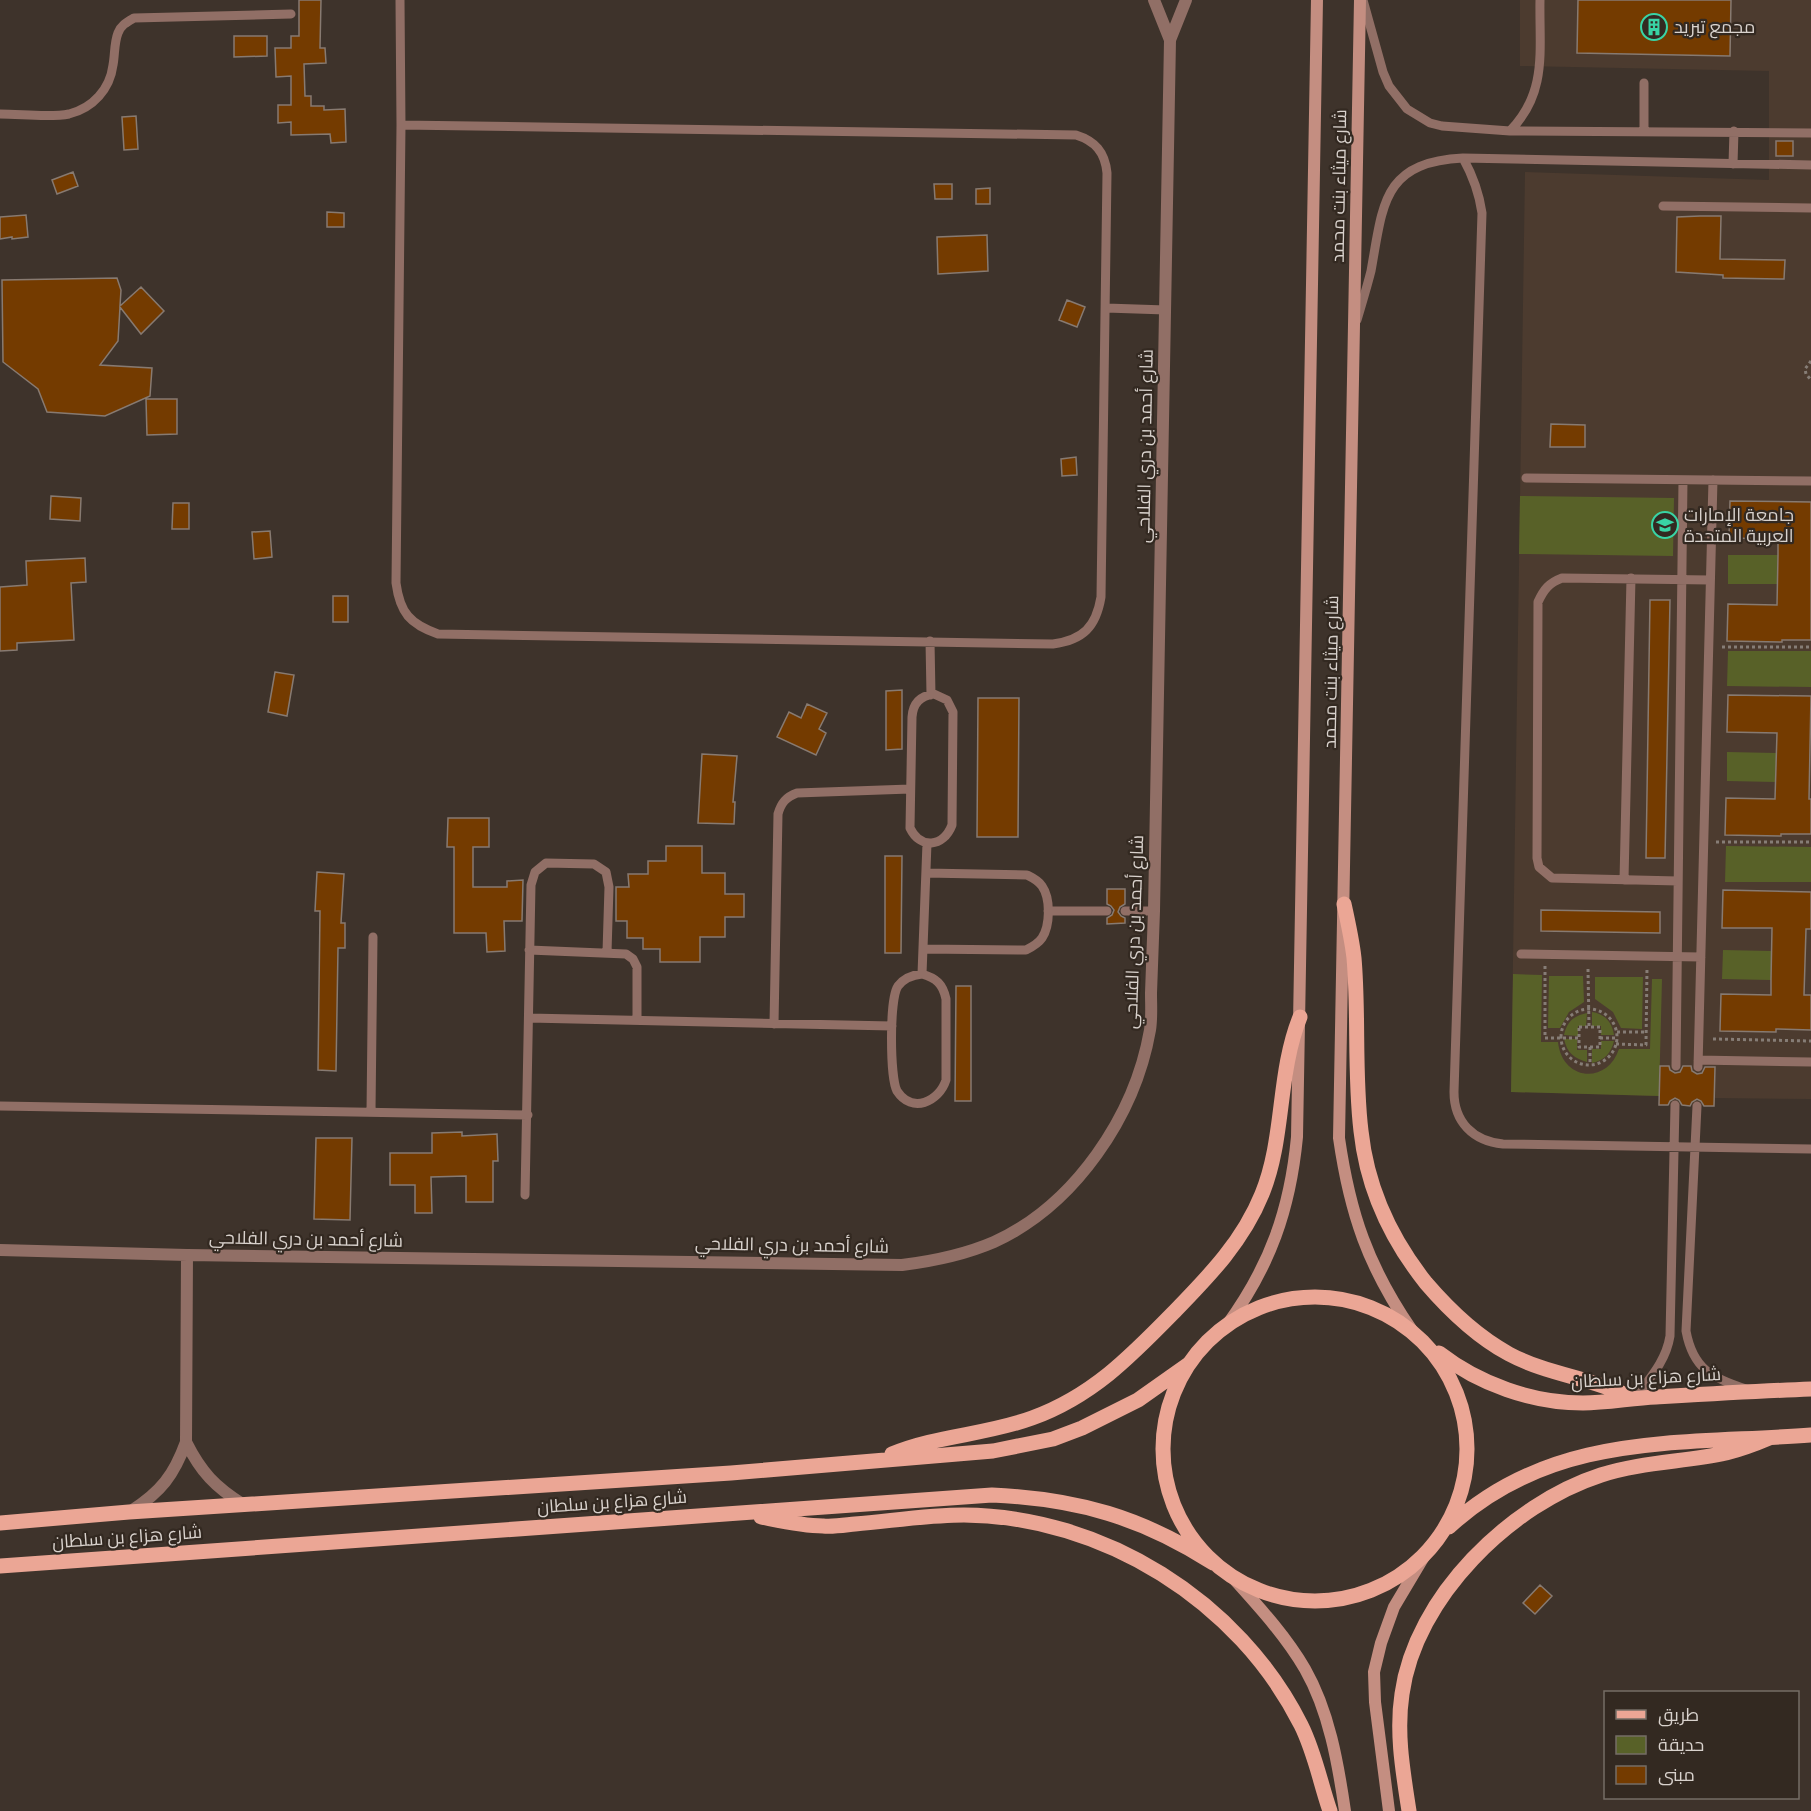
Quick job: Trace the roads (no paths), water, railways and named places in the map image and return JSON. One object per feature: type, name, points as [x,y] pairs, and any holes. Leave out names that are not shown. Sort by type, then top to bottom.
[{"type":"main road","name":"شارع ميثاء بنت محمد","points":[[1227,1325],[1244,1302],[1267,1260],[1281,1224],[1289,1196],[1297,1137],[1317,0]]},
{"type":"main road","name":"شارع ميثاء بنت محمد","points":[[1362,0],[1340,1138],[1343,1166],[1357,1224],[1367,1252],[1379,1279],[1411,1329]]},
{"type":"main road","points":[[1344,904],[1355,965],[1360,1130],[1366,1164],[1375,1193],[1398,1244],[1442,1301],[1484,1339],[1536,1367],[1614,1389],[1634,1398]]},
{"type":"main road","points":[[877,1461],[930,1441],[998,1428],[1033,1418],[1067,1403],[1098,1384],[1127,1360],[1215,1269],[1239,1237],[1262,1193],[1271,1164],[1287,1059],[1300,1017]]},
{"type":"main road","points":[[1345,1811],[1330,1734],[1318,1698],[1305,1670],[1267,1616],[1233,1578],[1214,1563],[1190,1536],[1173,1504],[1164,1468],[1164,1432],[1173,1397],[1189,1364],[1200,1350],[1227,1325],[1262,1306],[1300,1297],[1339,1298],[1377,1309],[1411,1329],[1426,1343],[1450,1377],[1464,1416],[1468,1458],[1460,1498],[1441,1536]]},
{"type":"main road","name":"شارع هزاع بن سلطان","points":[[1426,1343],[1454,1365],[1485,1381],[1517,1393],[1550,1401],[1585,1403],[1634,1398],[1811,1389]]},
{"type":"main road","name":"شارع هزاع بن سلطان","points":[[0,1523],[129,1512],[731,1473],[993,1452],[1053,1438],[1111,1416],[1189,1364]]},
{"type":"main road","points":[[1389,1811],[1374,1702],[1374,1672],[1381,1643],[1394,1607],[1425,1555],[1465,1513],[1493,1493],[1523,1477],[1587,1454],[1637,1446],[1811,1435]]},
{"type":"main road","points":[[1409,1811],[1400,1755],[1402,1691],[1420,1635],[1433,1611],[1484,1547],[1526,1511],[1583,1482],[1627,1468],[1727,1453],[1769,1438]]},
{"type":"main road","name":"شارع هزاع بن سلطان","points":[[0,1566],[992,1495],[1070,1503],[1124,1518],[1185,1545],[1214,1563]]},
{"type":"main road","points":[[740,1513],[825,1527],[962,1515],[992,1517],[1051,1526],[1080,1534],[1136,1559],[1209,1609],[1270,1674],[1314,1753],[1330,1811]]},
{"type":"main road","points":[[1233,1578],[1271,1595],[1312,1602],[1322,1601],[1353,1597],[1392,1581],[1425,1555]]},
{"type":"street","name":"شارع أحمد بن دري الفلاحي","points":[[1154,0],[1170,40]]},
{"type":"street","name":"شارع أحمد بن دري الفلاحي","points":[[0,1250],[188,1255],[902,1265],[934,1261],[965,1253],[995,1241],[1050,1206],[1073,1183],[1100,1149],[1122,1111],[1139,1071],[1150,1029],[1170,40],[1186,0]]},
{"type":"street","name":"شارع أحمد بن دري الفلاحي","points":[[129,1512],[149,1500],[165,1483],[178,1464],[186,1442],[188,1255]]},
{"type":"street","points":[[186,1442],[209,1479],[244,1505]]},
{"type":"lane","points":[[400,0],[401,125],[396,583],[398,601],[407,617],[422,628],[438,634],[1053,644],[1068,642],[1081,635],[1092,625],[1101,597],[1106,308],[1106,162],[1102,152],[1095,144],[1076,135],[401,125]]},
{"type":"lane","points":[[1362,0],[1383,72],[1393,92],[1407,109],[1425,120],[1442,126],[1510,131],[1811,133]]},
{"type":"lane","points":[[1510,131],[1530,107],[1536,91],[1539,73],[1539,0]]},
{"type":"lane","points":[[0,114],[68,114],[81,110],[93,102],[110,80],[118,32],[124,23],[134,18],[291,14]]},
{"type":"lane","points":[[1644,83],[1644,131]]},
{"type":"lane","points":[[1733,164],[1734,131]]},
{"type":"lane","points":[[1355,328],[1370,274],[1380,216],[1389,194],[1404,176],[1424,163],[1438,159],[1463,158],[1811,165]]},
{"type":"lane","points":[[1463,158],[1473,175],[1482,213],[1454,1103],[1457,1114],[1471,1133],[1491,1143],[1811,1149]]},
{"type":"lane","points":[[1663,206],[1811,208]]},
{"type":"lane","points":[[1106,308],[1166,310]]},
{"type":"lane","points":[[1526,478],[1811,481]]},
{"type":"lane","points":[[1676,1066],[1683,480]]},
{"type":"lane","points":[[1713,480],[1698,1063],[1811,1062]]},
{"type":"lane","points":[[1678,881],[1552,878],[1539,867],[1537,858],[1538,602],[1543,591],[1551,583],[1562,578],[1710,580]]},
{"type":"lane","points":[[1624,880],[1631,578]]},
{"type":"lane","points":[[930,641],[931,695]]},
{"type":"lane","points":[[931,695],[941,696],[947,700],[953,712],[951,825],[949,833],[936,843],[919,840],[910,828],[912,710],[921,698],[931,695]]},
{"type":"lane","points":[[774,1024],[778,814],[784,800],[797,793],[910,789]]},
{"type":"lane","points":[[922,974],[927,843]]},
{"type":"lane","points":[[525,1194],[532,878],[540,866],[554,862],[594,864],[606,872],[609,887],[607,952]]},
{"type":"lane","points":[[923,949],[1026,950],[1042,938],[1046,929],[1048,911],[1043,887],[1036,879],[1027,875],[926,873]]},
{"type":"lane","points":[[1048,911],[1107,910]]},
{"type":"lane","points":[[1125,911],[1154,911]]},
{"type":"lane","points":[[370,1113],[373,937]]},
{"type":"lane","points":[[530,950],[626,954],[633,959],[637,967],[637,1020]]},
{"type":"lane","points":[[1521,954],[1701,957]]},
{"type":"lane","points":[[922,974],[939,982],[944,990],[946,1080],[944,1089],[938,1096],[921,1103],[912,1102],[897,1090],[894,1082],[892,1026],[894,996],[897,987],[912,975],[922,974]]},
{"type":"lane","points":[[529,1018],[892,1026]]},
{"type":"lane","points":[[1634,1398],[1663,1360],[1669,1342],[1676,1105]]},
{"type":"lane","points":[[0,1106],[528,1115]]},
{"type":"lane","points":[[1697,1106],[1686,1331],[1688,1344],[1701,1366],[1711,1375],[1754,1392]]},
{"type":"place","name":"مجمع تبريد","points":[[1654,27]]},
{"type":"place","name":"جامعة الإمارات العربية المتحدة","points":[[1665,525]]}]
